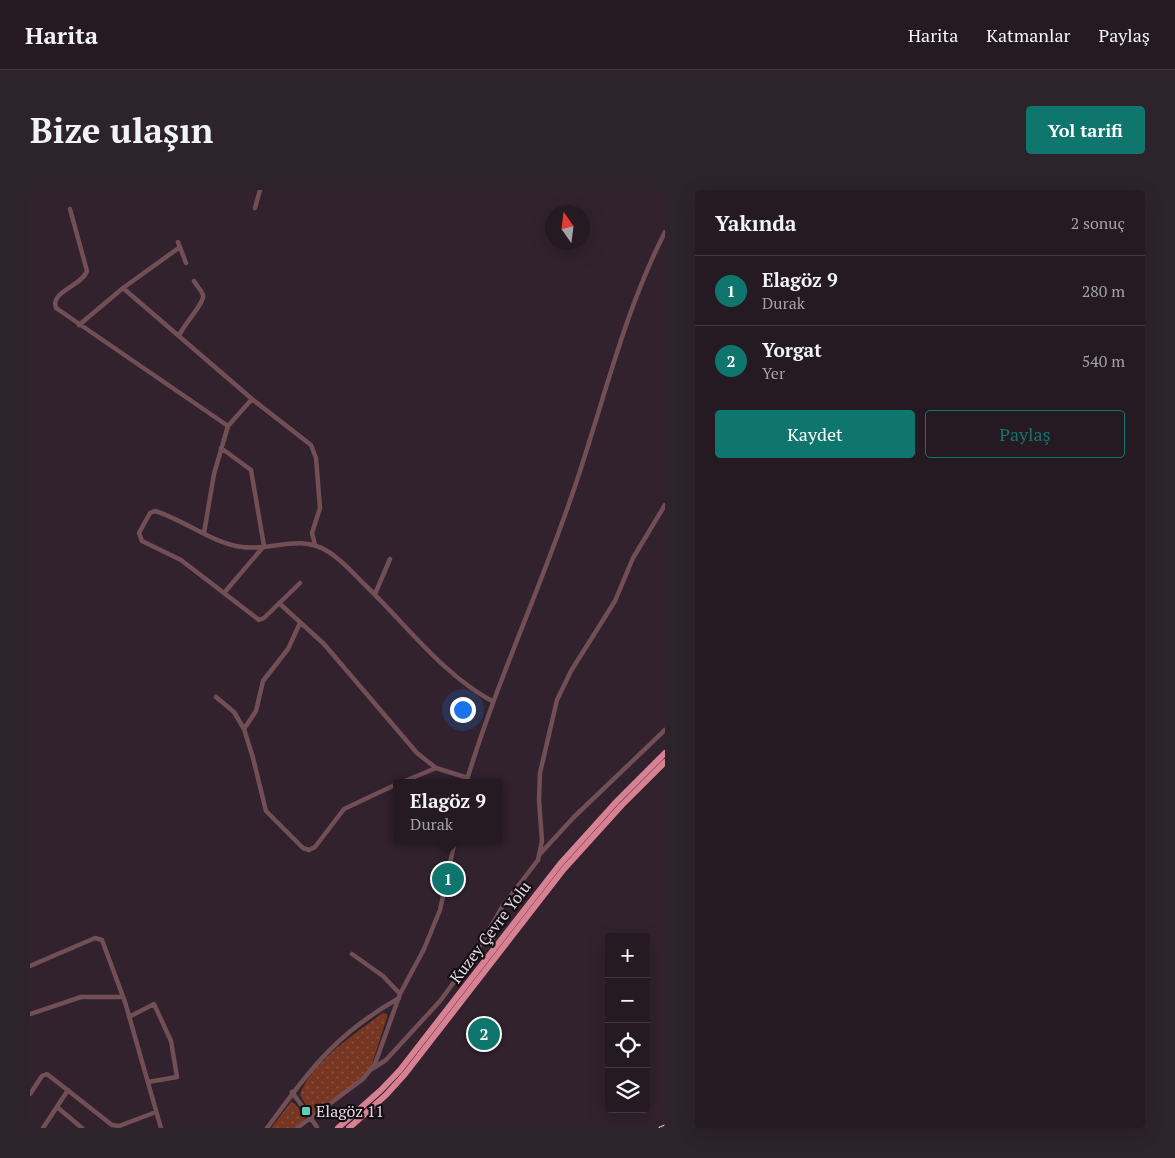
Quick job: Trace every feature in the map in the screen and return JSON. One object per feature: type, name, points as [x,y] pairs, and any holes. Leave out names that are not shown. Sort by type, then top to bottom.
[{"type":"highway","name":"Kuzey Çevre Yolu","points":[[338,1128],[375,1096],[400,1070],[560,864],[617,800],[665,754]]},
{"type":"highway","name":"Kuzey Çevre Yolu","points":[[349,1128],[386,1095],[405,1074],[564,869],[622,805],[665,762]]},
{"type":"street","points":[[255,208],[260,190]]},
{"type":"street","points":[[70,208],[87,271],[83,278],[57,296],[55,303],[58,309],[228,426]]},
{"type":"street","points":[[467,779],[492,701],[552,551],[639,289],[665,232]]},
{"type":"street","points":[[178,242],[186,263]]},
{"type":"street","points":[[659,244],[665,246]]},
{"type":"street","points":[[79,325],[123,288],[180,247]]},
{"type":"street","points":[[179,336],[186,322],[202,301],[202,295],[194,281]]},
{"type":"street","points":[[123,288],[252,399],[309,442],[314,450],[320,508],[312,533],[315,545]]},
{"type":"street","points":[[204,532],[221,448],[228,426],[252,399]]},
{"type":"street","points":[[221,448],[252,470],[264,546],[224,593]]},
{"type":"street","points":[[540,855],[542,835],[539,809],[540,773],[557,700],[571,670],[615,601],[633,558],[665,505]]},
{"type":"street","points":[[300,583],[264,618],[259,620],[173,555],[142,541],[139,535],[150,513],[155,511],[236,546],[264,546],[294,542],[315,545],[337,558],[439,660],[492,701]]},
{"type":"street","points":[[375,594],[390,559]]},
{"type":"street","points":[[279,604],[324,644],[395,728],[436,768],[464,779]]},
{"type":"street","points":[[244,729],[256,711],[264,680],[288,649],[300,623]]},
{"type":"street","points":[[216,696],[234,712],[244,729],[266,812],[305,849],[315,847],[344,809],[393,786]]},
{"type":"street","points":[[372,1069],[386,1060],[440,1001],[477,951],[502,907],[540,855],[574,817],[665,730]]},
{"type":"street","points":[[410,779],[436,768]]},
{"type":"street","points":[[297,1128],[363,1079],[372,1069],[380,1054],[400,996],[424,949],[440,910],[454,844]]},
{"type":"street","points":[[30,966],[95,938],[100,938],[123,997],[161,1128]]},
{"type":"street","points":[[352,954],[383,976],[400,996]]},
{"type":"street","points":[[267,1128],[292,1092],[317,1062],[345,1034],[400,996]]},
{"type":"street","points":[[30,1014],[81,997],[123,997]]},
{"type":"street","points":[[129,1017],[154,1004],[171,1041],[177,1077],[148,1082]]},
{"type":"street","points":[[30,1094],[42,1076],[46,1074],[114,1126],[156,1112]]},
{"type":"street","points":[[43,1128],[68,1090]]},
{"type":"street","points":[[292,1092],[317,1127]]},
{"type":"street","points":[[57,1107],[82,1128]]},
{"type":"shaded area","points":[[383,1013],[387,1014],[387,1017],[371,1067],[361,1079],[314,1113],[310,1112],[300,1095],[305,1083],[336,1049]]},
{"type":"shaded area","points":[[291,1102],[295,1104],[305,1117],[305,1121],[294,1128],[271,1128]]},
{"type":"railway","points":[[660,1128],[665,1126]]},
{"type":"place","name":"Elagöz 9","points":[[448,879]]},
{"type":"place","name":"Yorgat","points":[[484,1034]]},
{"type":"place","name":"Elagöz 11","points":[[306,1111]]}]
